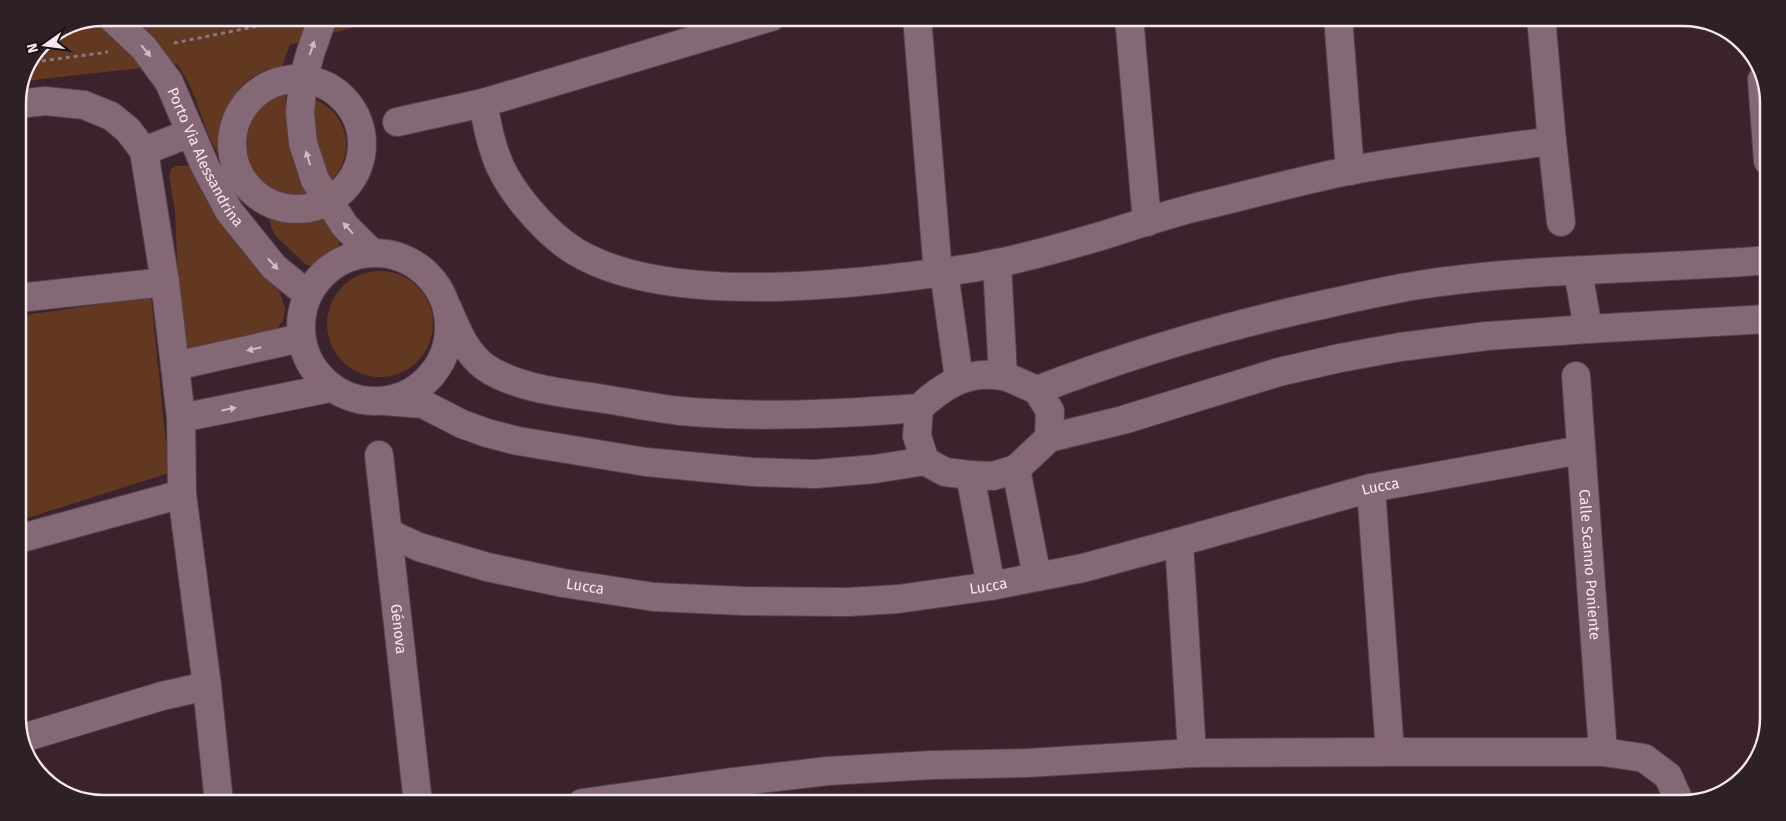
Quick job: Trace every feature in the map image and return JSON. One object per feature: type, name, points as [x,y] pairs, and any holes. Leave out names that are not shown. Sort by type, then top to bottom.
[{"type":"street","name":"Porto Via Alessandrina","points":[[120,26],[144,48],[169,82],[205,166],[229,211],[274,267],[306,293]]},
{"type":"street","points":[[320,26],[303,79],[300,113],[303,143],[315,180],[345,226],[371,252]]},
{"type":"street","points":[[397,122],[483,103],[745,26]]},
{"type":"street","points":[[917,26],[941,272],[959,379]]},
{"type":"street","points":[[1130,26],[1147,222]]},
{"type":"street","points":[[1339,26],[1350,171]]},
{"type":"street","points":[[1542,26],[1561,222]]},
{"type":"street","points":[[303,79],[322,84],[340,94],[353,111],[361,130],[362,152],[356,172],[345,189],[329,202],[319,207],[298,211],[286,209],[255,195],[244,183],[236,168],[231,147],[234,125],[244,105],[260,90],[280,81],[303,79]]},
{"type":"street","points":[[26,103],[45,101],[84,105],[111,116],[128,130],[144,151],[166,282],[181,418],[182,494],[207,686],[218,795]]},
{"type":"street","points":[[483,103],[490,138],[500,167],[518,195],[539,220],[564,244],[595,262],[626,273],[664,281],[738,286],[808,286],[861,282],[997,263],[1064,247],[1193,208],[1350,171],[1552,141]]},
{"type":"street","points":[[144,151],[190,133]]},
{"type":"street","points":[[246,232],[255,195]]},
{"type":"street","points":[[1049,438],[1050,411],[1037,390],[1003,376],[980,374],[959,379],[933,395],[919,408],[802,415],[696,412],[642,406],[532,386],[487,368],[472,356],[462,340],[437,284],[419,266],[396,255],[371,252],[346,258],[325,271],[306,293],[302,314],[302,338],[308,358],[330,388],[359,400],[422,404],[462,424],[518,441],[646,462],[752,472],[815,474],[875,470],[925,461],[945,472],[993,476],[1016,469],[1049,438],[1115,422],[1227,387],[1325,361],[1429,343],[1487,336],[1760,319]]},
{"type":"street","points":[[1037,390],[1148,351],[1205,334],[1302,309],[1418,285],[1518,274],[1760,261]]},
{"type":"street","points":[[997,263],[1003,376]]},
{"type":"street","points":[[1578,271],[1588,329]]},
{"type":"street","points":[[26,297],[166,282]]},
{"type":"street","points":[[385,401],[409,394],[430,379],[444,357],[450,333],[447,307]]},
{"type":"street","points":[[175,366],[302,338]]},
{"type":"street","name":"Calle Scanno Poniente","points":[[1576,376],[1602,752]]},
{"type":"street","points":[[181,418],[330,388]]},
{"type":"street","points":[[919,408],[917,436],[925,461]]},
{"type":"street","name":"Lucca","points":[[388,534],[419,548],[487,567],[654,597],[744,601],[848,602],[898,599],[990,586],[1108,562],[1372,488],[1581,450]]},
{"type":"street","name":"Génova","points":[[380,455],[417,795]]},
{"type":"street","points":[[1016,469],[1037,577]]},
{"type":"street","points":[[970,475],[990,586]]},
{"type":"street","points":[[1372,488],[1390,752]]},
{"type":"street","points":[[26,537],[182,494]]},
{"type":"street","points":[[1180,542],[1192,753]]},
{"type":"street","points":[[29,736],[162,696],[207,686]]},
{"type":"street","points":[[640,795],[725,782],[828,771],[1027,763],[1192,753],[1602,752],[1644,758],[1668,776],[1676,795]]},
{"type":"shaded area","points":[[103,26],[358,26],[290,45],[282,66],[272,68],[249,79],[232,98],[225,114],[222,131],[225,158],[220,156],[216,150],[191,88],[177,64],[30,80],[42,56],[52,45],[74,32]]},
{"type":"shaded area","points":[[285,93],[289,138],[293,155],[310,200],[292,200],[275,196],[261,188],[250,177],[243,163],[241,148],[243,131],[251,114],[265,100]]},
{"type":"shaded area","points":[[310,98],[334,112],[345,134],[344,160],[338,172],[329,183],[316,144]]},
{"type":"shaded area","points":[[176,166],[189,166],[197,172],[261,271],[280,292],[285,309],[283,321],[271,335],[196,351],[184,342],[180,333],[175,210],[169,177],[171,169]]},
{"type":"shaded area","points":[[281,214],[306,218],[323,214],[341,238],[334,257],[322,265],[310,266],[305,264],[276,236],[271,227],[270,219]]},
{"type":"shaded area","points":[[380,271],[400,275],[417,287],[429,304],[433,324],[429,344],[417,361],[400,373],[380,377],[360,373],[343,361],[331,344],[327,324],[331,304],[343,287],[360,275]]},
{"type":"shaded area","points":[[151,297],[169,473],[26,518],[26,315]]}]
